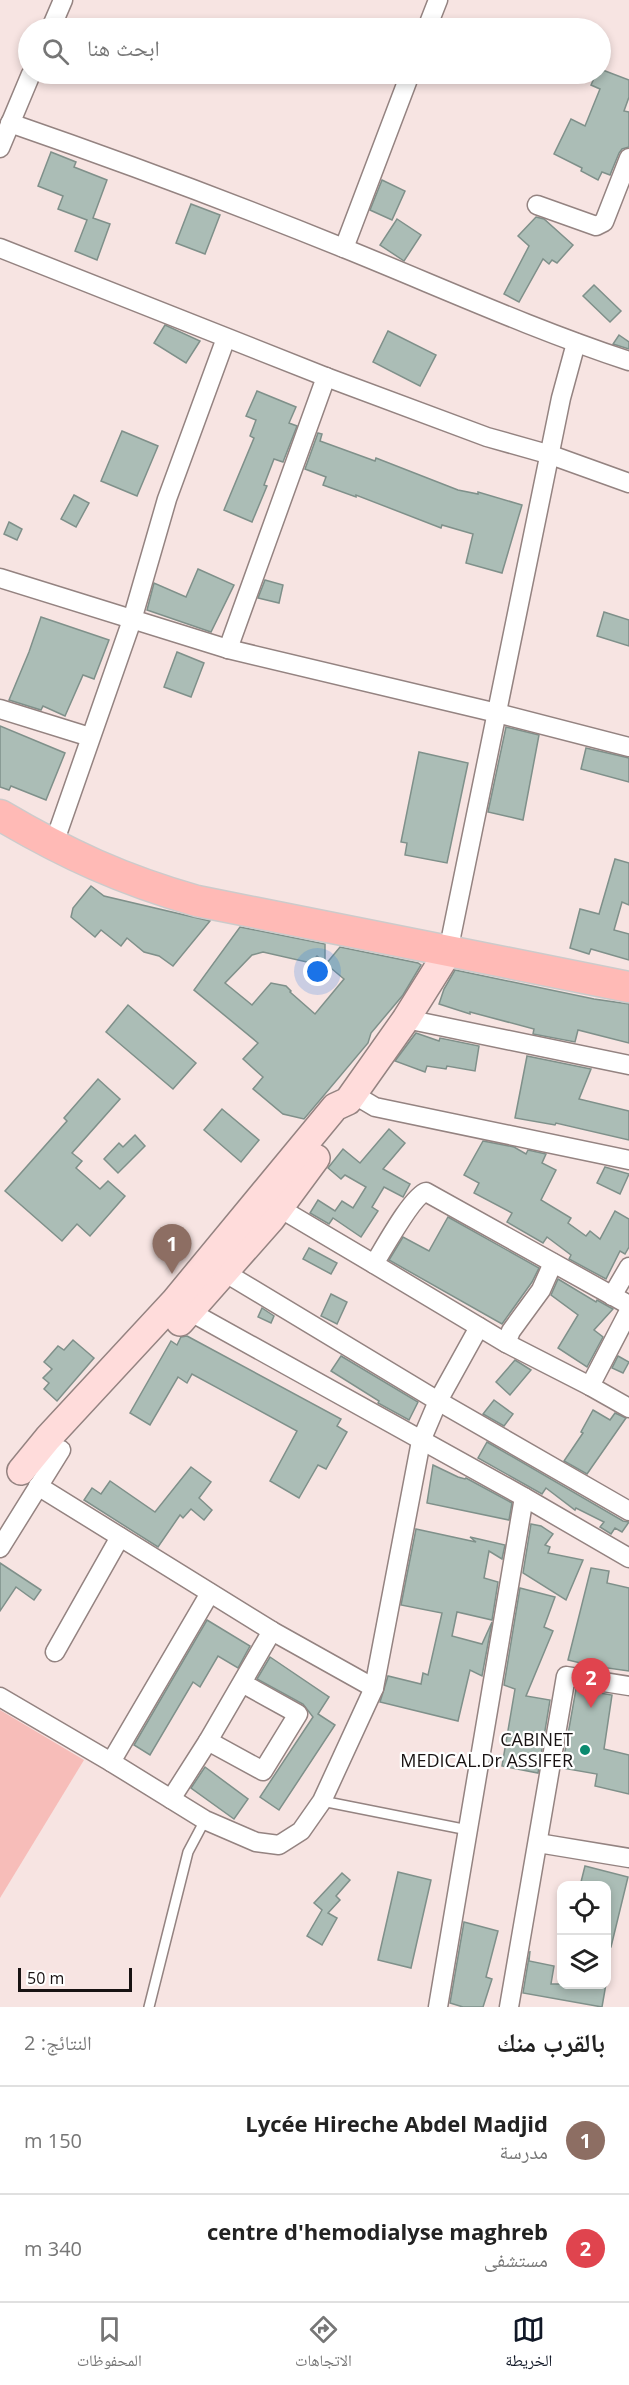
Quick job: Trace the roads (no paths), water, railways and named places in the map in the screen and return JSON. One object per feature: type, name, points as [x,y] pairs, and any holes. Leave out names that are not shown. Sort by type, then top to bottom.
[{"type":"main road","points":[[0,815],[53,846],[149,888],[448,952],[629,987]]},
{"type":"street","points":[[55,18],[63,0]]},
{"type":"street","points":[[431,18],[438,0]]},
{"type":"street","points":[[0,148],[27,84]]},
{"type":"street","points":[[344,248],[406,84]]},
{"type":"street","points":[[10,123],[157,174],[344,248],[528,326],[629,361]]},
{"type":"street","points":[[537,205],[596,226],[600,225],[604,222],[629,158]]},
{"type":"street","points":[[0,248],[326,377],[487,437],[551,455],[629,483]]},
{"type":"street","points":[[53,846],[132,620],[167,499],[226,338]]},
{"type":"street","points":[[20,1480],[61,1450],[346,1117],[351,1098],[406,1019],[448,952],[561,398],[576,343]]},
{"type":"street","points":[[228,649],[326,377]]},
{"type":"street","points":[[0,578],[228,649],[629,747]]},
{"type":"street","points":[[0,709],[90,737]]},
{"type":"street","points":[[406,1019],[629,1065]]},
{"type":"street","points":[[351,1098],[375,1107],[629,1160]]},
{"type":"street","points":[[374,1264],[411,1206],[421,1193],[426,1192],[629,1305]]},
{"type":"street","points":[[271,1202],[506,1343],[629,1408]]},
{"type":"street","points":[[506,1343],[511,1331],[541,1290],[553,1263]]},
{"type":"street","points":[[612,1296],[629,1267]]},
{"type":"street","points":[[216,1268],[438,1401],[629,1511]]},
{"type":"street","points":[[182,1307],[629,1558]]},
{"type":"street","points":[[0,1548],[20,1480],[48,1438],[182,1307]]},
{"type":"street","points":[[590,1386],[629,1311]]},
{"type":"street","points":[[0,1697],[205,1820],[256,1842],[279,1845],[301,1831],[322,1801],[374,1688],[421,1441],[438,1401],[479,1327]]},
{"type":"street","points":[[20,1480],[120,1537],[272,1631],[374,1688]]},
{"type":"street","points":[[438,2007],[524,1497]]},
{"type":"street","points":[[55,1652],[120,1537]]},
{"type":"street","points":[[111,1762],[210,1593]]},
{"type":"street","points":[[171,1799],[208,1741],[272,1631]]},
{"type":"street","points":[[509,2007],[566,1676],[629,1686]]},
{"type":"street","points":[[208,1741],[263,1771],[298,1714],[242,1683]]},
{"type":"street","points":[[538,1843],[629,1858]]},
{"type":"lane","points":[[322,1801],[468,1830]]},
{"type":"lane","points":[[149,2007],[188,1852],[205,1820]]},
{"type":"place","name":"Lycée Hireche Abdel Madjid","points":[[172,1274]]},
{"type":"place","name":"centre d'hemodialyse maghreb","points":[[591,1708]]},
{"type":"place","name":"CABINET MEDICAL.Dr ASSIFER","points":[[585,1750]]}]
